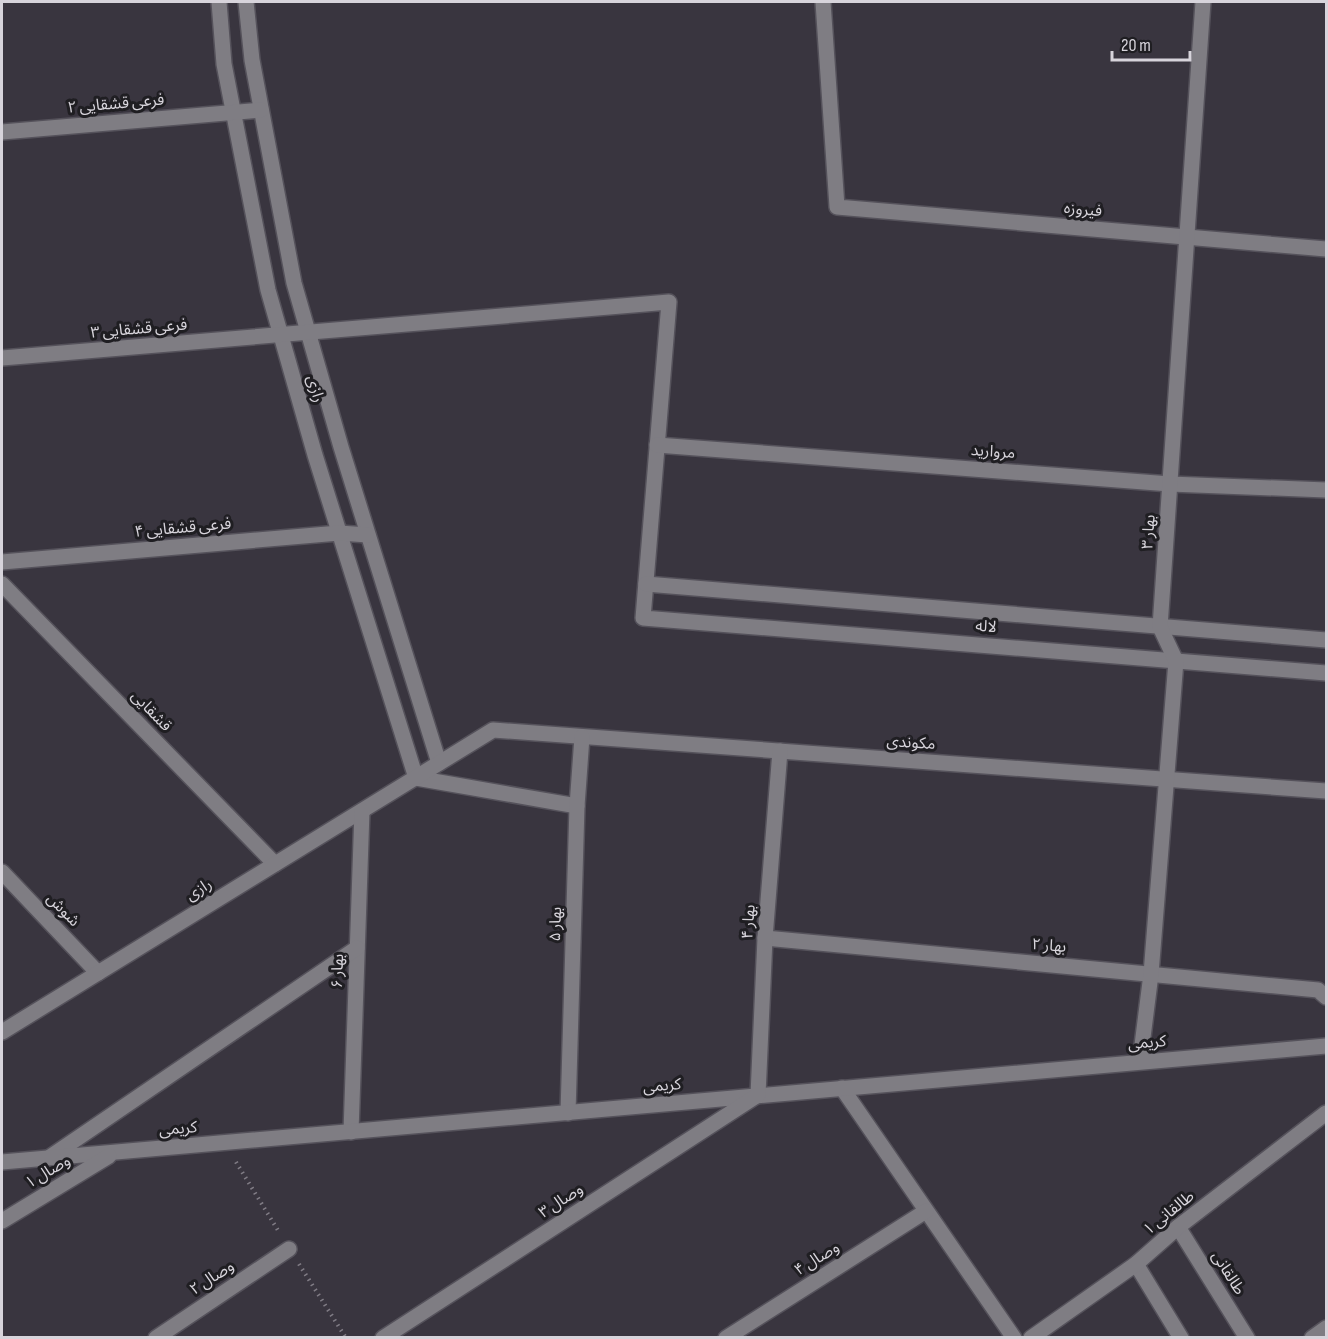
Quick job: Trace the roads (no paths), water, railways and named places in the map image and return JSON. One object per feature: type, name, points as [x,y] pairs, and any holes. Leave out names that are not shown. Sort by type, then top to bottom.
[{"type":"street","name":"رازی","points":[[219,2],[224,64],[268,290],[339,533],[416,778]]},
{"type":"street","name":"رازی","points":[[246,2],[252,60],[294,283],[368,535],[439,763]]},
{"type":"street","name":"فیروزه","points":[[823,2],[837,207],[1326,249]]},
{"type":"street","name":"بهار ۳","points":[[1176,661],[1160,627],[1203,2]]},
{"type":"street","name":"فرعی قشقایی ۲","points":[[2,132],[261,110]]},
{"type":"street","points":[[254,215],[280,211]]},
{"type":"street","name":"فرعی قشقایی ۳","points":[[2,358],[669,302],[657,445]]},
{"type":"street","points":[[646,584],[657,445]]},
{"type":"street","name":"مروارید","points":[[657,445],[1170,484],[1326,490]]},
{"type":"street","name":"فرعی قشقایی ۴","points":[[2,562],[339,533],[368,535]]},
{"type":"street","name":"قشقایی","points":[[2,584],[275,864]]},
{"type":"street","name":"لاله","points":[[1326,640],[646,584],[643,618],[1326,673]]},
{"type":"street","points":[[1140,1061],[1151,974],[1176,661]]},
{"type":"street","name":"رازی","points":[[2,1032],[493,730]]},
{"type":"street","name":"مکوندی","points":[[493,730],[1326,791]]},
{"type":"street","name":"بهار ۵","points":[[568,1113],[577,806],[582,737]]},
{"type":"street","name":"بهار ۴","points":[[758,1095],[765,938],[780,751]]},
{"type":"street","points":[[416,778],[577,806]]},
{"type":"street","name":"بهار ۶","points":[[351,1132],[362,811]]},
{"type":"street","name":"شوش","points":[[2,872],[98,973]]},
{"type":"street","name":"بهار ۲","points":[[765,938],[1318,990],[1326,997]]},
{"type":"street","points":[[48,1159],[357,948]]},
{"type":"street","name":"کریمی","points":[[2,1162],[1326,1046]]},
{"type":"street","points":[[842,1088],[1014,1338]]},
{"type":"street","name":"وصال ۳","points":[[383,1338],[758,1095]]},
{"type":"street","name":"طالقانی ۱","points":[[1031,1338],[1136,1264],[1178,1227],[1326,1113]]},
{"type":"street","name":"وصال ۱","points":[[2,1221],[113,1154]]},
{"type":"street","name":"وصال ۴","points":[[735,1335],[926,1211]]},
{"type":"street","name":"طالقانی","points":[[1178,1227],[1247,1338]]},
{"type":"street","name":"وصال ۲","points":[[156,1338],[289,1249]]},
{"type":"street","points":[[1136,1264],[1181,1338]]},
{"type":"street","points":[[1312,1338],[1326,1328]]}]
